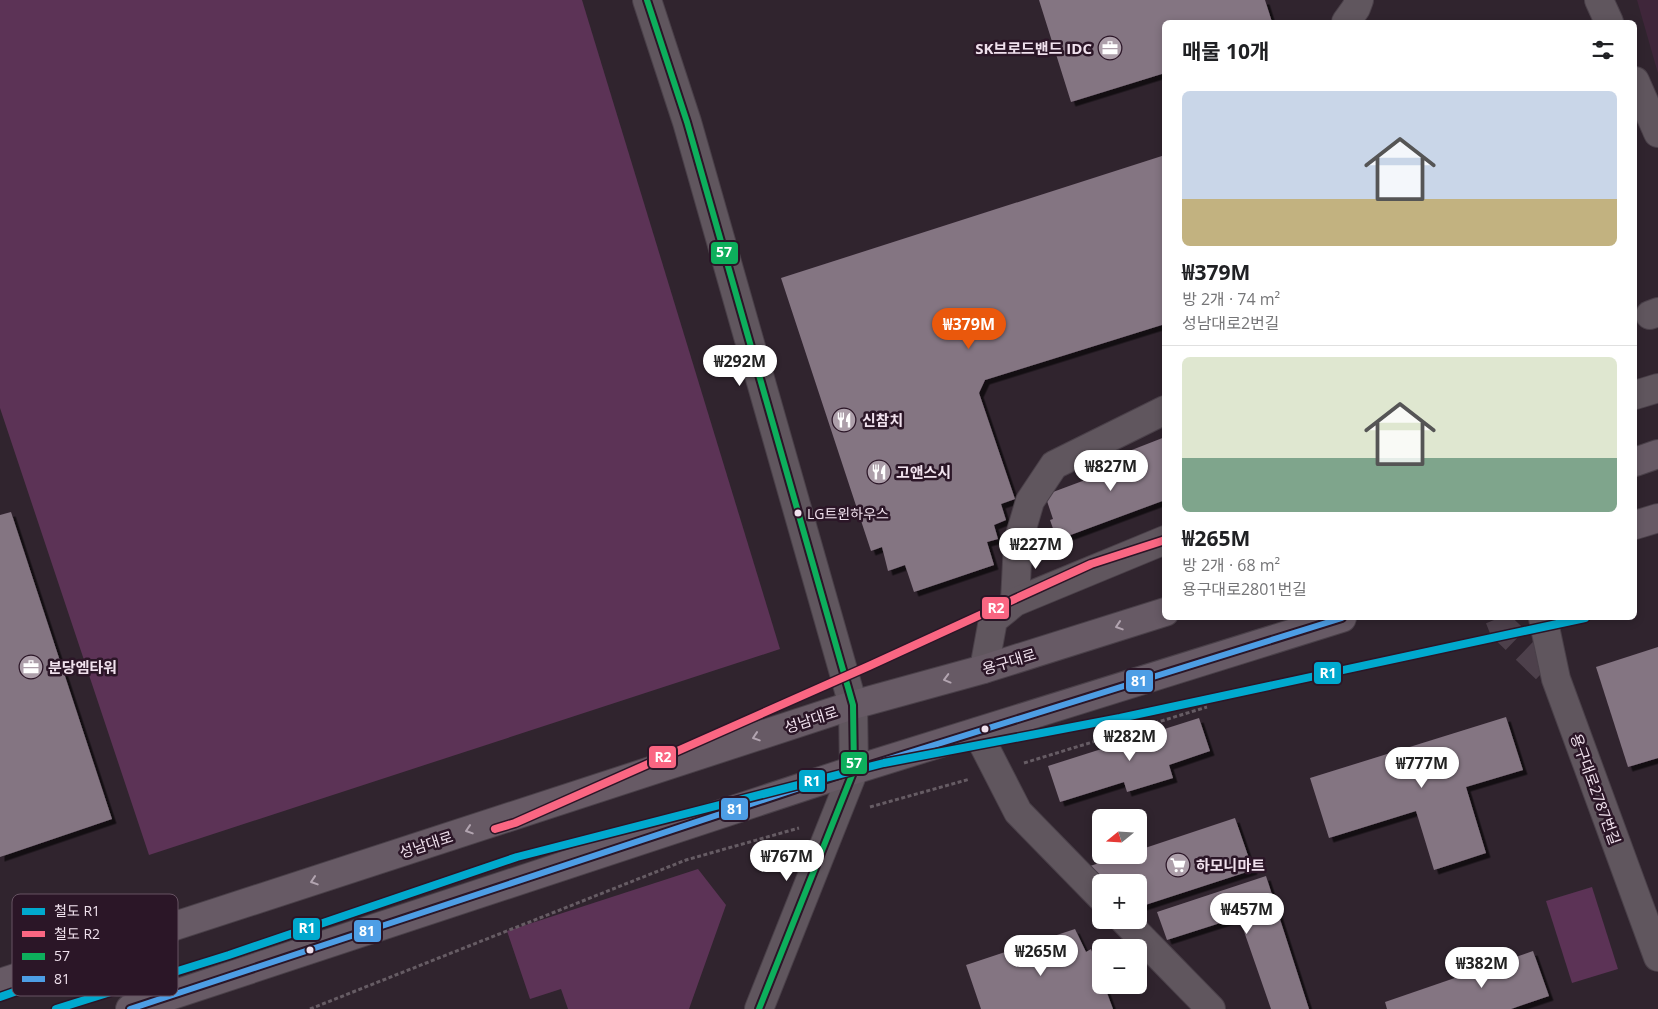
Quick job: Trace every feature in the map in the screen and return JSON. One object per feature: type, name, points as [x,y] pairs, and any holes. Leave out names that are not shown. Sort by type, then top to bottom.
[{"type":"main road","points":[[1637,461],[1658,454]]},
{"type":"main road","points":[[1637,525],[1658,518]]},
{"type":"main road","name":"용구대로","points":[[853,706],[984,669],[1162,613]]},
{"type":"main road","points":[[178,993],[854,770],[1336,620]]},
{"type":"main road","name":"성남대로","points":[[178,925],[853,706]]},
{"type":"main road","name":"성남대로","points":[[0,983],[12,979]]},
{"type":"main road","points":[[130,1009],[169,996]]},
{"type":"street","points":[[648,0],[687,122],[853,706],[854,770],[759,1009]]},
{"type":"street","points":[[1347,20],[1359,0]]},
{"type":"street","points":[[1599,0],[1608,20]]},
{"type":"street","points":[[1637,86],[1658,133]]},
{"type":"street","points":[[1637,394],[1658,388]]},
{"type":"street","points":[[1015,602],[1018,542],[1030,501],[1054,465],[1162,411]]},
{"type":"street","points":[[984,669],[993,620],[1015,602],[1162,541]]},
{"type":"street","name":"용구대로2787번길","points":[[1543,620],[1556,679],[1658,957]]},
{"type":"street","points":[[977,732],[1018,812],[1092,888]]},
{"type":"street","points":[[1133,929],[1211,1009]]},
{"type":"path","points":[[310,1009],[686,860],[1049,756],[1207,708]]},
{"type":"shaded area","points":[[0,0],[582,0],[780,649],[149,855],[0,408]]},
{"type":"shaded area","points":[[1637,0],[1658,0],[1658,73],[1657,70]]},
{"type":"shaded area","points":[[698,869],[726,905],[689,1009],[568,1009],[561,989],[530,999],[507,931]]},
{"type":"shaded area","points":[[1592,887],[1618,969],[1572,983],[1546,901]]},
{"type":"building","name":"SK브로드밴드 IDC","points":[[1039,0],[1265,0],[1271,20],[1162,20],[1162,74],[1071,102]]},
{"type":"building","points":[[1162,156],[1162,325],[985,380],[979,393],[1015,499],[1001,504],[1006,520],[994,525],[998,539],[987,542],[994,565],[914,592],[905,565],[888,571],[882,547],[871,551],[781,278]]},
{"type":"building","points":[[1162,438],[1162,501],[1057,540],[1050,520],[1053,519],[1045,495],[1128,464],[1124,453]]},
{"type":"building","name":"분당엠타워","points":[[11,512],[112,819],[0,857],[0,515]]},
{"type":"building","points":[[1658,647],[1658,758],[1628,767],[1596,667]]},
{"type":"building","points":[[1506,717],[1523,770],[1466,787],[1486,853],[1434,870],[1416,811],[1329,838],[1310,778]]},
{"type":"building","points":[[1199,718],[1210,751],[1169,765],[1173,778],[1127,792],[1124,782],[1060,802],[1048,766]]},
{"type":"building","points":[[1235,818],[1253,870],[1147,904],[1147,874],[1098,874],[1090,866],[1096,864],[1148,864],[1148,847]]},
{"type":"building","points":[[1266,876],[1309,1009],[1271,1009],[1239,917],[1167,940],[1157,912]]},
{"type":"building","points":[[1075,929],[1086,952],[1091,949],[1092,952],[1092,994],[1107,994],[1113,1009],[981,1009],[966,965]]},
{"type":"building","points":[[1533,951],[1549,996],[1511,1009],[1387,1009],[1385,1002]]},
{"type":"tunnel","points":[[1500,620],[1503,628],[1556,679]]},
{"type":"rail line","name":"R2","points":[[495,829],[515,823],[869,666],[1091,564],[1162,541]]},
{"type":"rail line","name":"R1","points":[[178,971],[517,857],[884,763],[1120,718],[1576,620]]},
{"type":"rail line","name":"R1","points":[[0,997],[12,993]]},
{"type":"rail line","name":"R1","points":[[56,1009],[98,996]]},
{"type":"transit line","name":"57","points":[[647,0],[687,122],[853,705],[854,770],[759,1009]]},
{"type":"transit line","name":"81","points":[[178,993],[854,770],[1336,620]]},
{"type":"transit line","name":"81","points":[[130,1009],[169,996]]},
{"type":"place","name":"SK브로드밴드 IDC","points":[[1110,48]]},
{"type":"place","name":"신참치","points":[[844,420]]},
{"type":"place","name":"고앤스시","points":[[879,472]]},
{"type":"place","name":"LG트윈하우스","points":[[798,513]]},
{"type":"place","name":"분당엠타워","points":[[31,667]]},
{"type":"place","name":"하모니마트","points":[[1178,865]]}]
